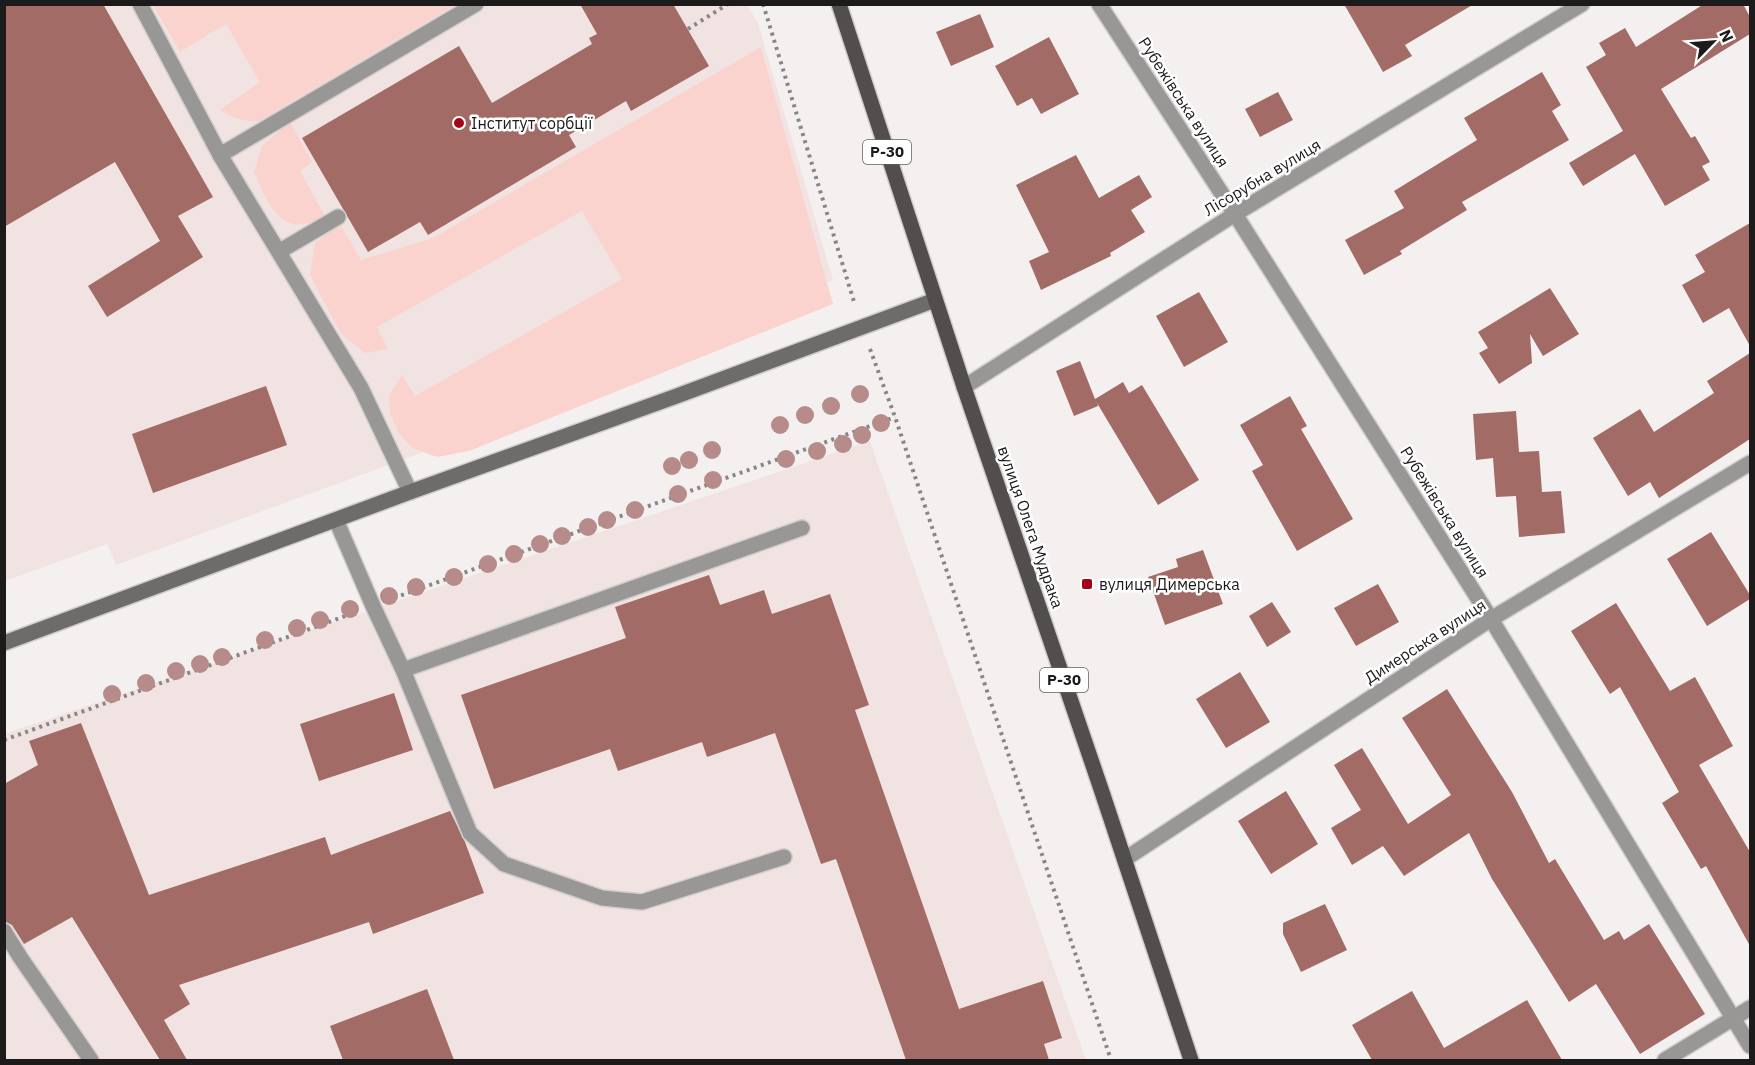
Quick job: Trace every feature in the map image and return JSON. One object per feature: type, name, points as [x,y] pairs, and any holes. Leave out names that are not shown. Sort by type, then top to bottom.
[{"type":"main road","name":"вулиця Олега Мудрака","points":[[839,4],[935,300],[1191,1060]]},
{"type":"street","points":[[140,4],[220,154],[362,388],[410,492]]},
{"type":"street","points":[[220,154],[476,4]]},
{"type":"street","name":"Рубежівська вулиця","points":[[1099,4],[1235,214],[1491,619],[1750,1046]]},
{"type":"street","name":"Лісорубна вулиця","points":[[964,387],[1235,214],[1582,4]]},
{"type":"street","points":[[280,251],[338,218]]},
{"type":"street","points":[[4,643],[935,300]]},
{"type":"street","name":"Димерська вулиця","points":[[1125,859],[1491,619],[1750,463]]},
{"type":"street","points":[[336,520],[403,670],[470,833],[504,864],[602,898],[642,902],[784,857]]},
{"type":"street","points":[[403,670],[802,528]]},
{"type":"street","points":[[4,931],[91,1060]]},
{"type":"street","points":[[1665,1060],[1750,1008]]},
{"type":"path","points":[[687,30],[728,4]]},
{"type":"path","points":[[763,4],[862,327],[895,417],[1111,1060]]},
{"type":"path","points":[[4,740],[895,417]]},
{"type":"shaded area","points":[[5,5],[747,5],[758,23],[833,280],[440,446],[116,565],[107,544],[5,581]]},
{"type":"shaded area","points":[[153,5],[455,5],[259,121],[248,121],[220,110],[260,82],[226,24],[180,52]]},
{"type":"shaded area","points":[[761,47],[833,304],[469,451],[437,457],[412,448],[399,433],[390,414],[389,396],[402,375],[415,396],[622,279],[582,211],[377,327],[388,349],[365,353],[341,334],[310,275],[315,243],[340,224],[361,260],[433,238]]},
{"type":"shaded area","points":[[290,122],[312,162],[300,171],[325,216],[310,223],[288,222],[279,216],[265,197],[254,172],[262,146]]},
{"type":"shaded area","points":[[870,441],[1086,1060],[5,1060],[4,734]]},
{"type":"building","points":[[4,4],[103,4],[213,197],[178,216],[203,257],[107,317],[88,286],[160,241],[115,162],[4,227]]},
{"type":"building","name":"Інститут сорбції","points":[[580,4],[673,4],[709,66],[631,111],[626,101],[569,135],[576,147],[428,235],[420,222],[368,252],[302,138],[459,46],[492,103],[592,44],[589,38],[597,34]]},
{"type":"building","points":[[1344,4],[1474,4],[1405,45],[1412,56],[1383,72]]},
{"type":"building","points":[[1704,4],[1743,4],[1750,17],[1750,34],[1661,89],[1691,138],[1695,136],[1710,162],[1702,166],[1710,180],[1665,206],[1635,154],[1583,186],[1569,163],[1623,131],[1586,67],[1606,55],[1599,43],[1625,28],[1636,47]]},
{"type":"building","points":[[980,14],[994,47],[951,66],[936,32]]},
{"type":"building","points":[[1049,37],[1079,94],[1041,114],[1032,98],[1017,106],[995,66]]},
{"type":"building","points":[[1542,72],[1561,105],[1552,111],[1569,140],[1462,202],[1467,210],[1400,251],[1402,254],[1364,275],[1345,240],[1404,208],[1394,191],[1477,140],[1464,118]]},
{"type":"building","points":[[1278,92],[1293,120],[1260,137],[1245,109]]},
{"type":"building","points":[[1076,155],[1099,198],[1139,175],[1152,197],[1131,210],[1145,232],[1110,253],[1111,256],[1041,290],[1029,261],[1049,252],[1016,185]]},
{"type":"building","points":[[1750,223],[1750,346],[1729,308],[1703,323],[1682,285],[1705,272],[1695,255]]},
{"type":"building","points":[[1550,288],[1579,334],[1543,356],[1530,334],[1532,363],[1499,384],[1479,353],[1488,348],[1478,332]]},
{"type":"building","points":[[1199,292],[1228,342],[1184,367],[1156,316]]},
{"type":"building","points":[[1750,353],[1750,439],[1659,498],[1650,482],[1628,496],[1593,438],[1640,409],[1654,432],[1714,393],[1707,381]]},
{"type":"building","points":[[1080,361],[1095,399],[1123,382],[1129,393],[1142,385],[1199,480],[1158,505],[1097,403],[1098,406],[1074,416],[1056,371]]},
{"type":"building","points":[[266,386],[287,445],[153,493],[132,434]]},
{"type":"building","points":[[1290,396],[1307,426],[1301,429],[1353,519],[1297,551],[1252,471],[1263,465],[1240,425]]},
{"type":"building","points":[[1516,411],[1519,452],[1539,451],[1542,492],[1561,491],[1565,533],[1519,537],[1516,496],[1496,497],[1493,458],[1476,460],[1473,414]]},
{"type":"building","points":[[1711,532],[1750,595],[1750,599],[1707,626],[1667,559]]},
{"type":"building","points":[[1203,550],[1223,604],[1165,625],[1148,577],[1178,567],[1176,559]]},
{"type":"building","points":[[709,575],[720,605],[764,590],[772,614],[830,594],[869,705],[855,710],[959,1009],[1043,981],[1062,1038],[1044,1044],[1049,1060],[906,1060],[836,859],[821,864],[775,733],[707,757],[702,742],[618,771],[610,749],[494,789],[461,695],[626,638],[615,607]]},
{"type":"building","points":[[1378,584],[1399,622],[1356,646],[1334,608]]},
{"type":"building","points":[[1272,602],[1291,632],[1267,647],[1249,616]]},
{"type":"building","points":[[1616,603],[1670,691],[1695,677],[1733,746],[1699,765],[1750,852],[1750,946],[1706,866],[1701,869],[1662,803],[1679,792],[1620,687],[1610,694],[1571,631]]},
{"type":"building","points":[[1240,672],[1270,722],[1226,748],[1196,699]]},
{"type":"building","points":[[1447,689],[1512,792],[1549,863],[1555,859],[1604,940],[1619,931],[1624,940],[1649,924],[1705,1014],[1640,1054],[1596,984],[1569,1002],[1492,879],[1469,833],[1404,876],[1383,846],[1352,865],[1331,828],[1361,810],[1334,765],[1362,748],[1408,824],[1451,795],[1402,718]]},
{"type":"building","points":[[394,693],[413,750],[319,781],[300,724]]},
{"type":"building","points":[[81,723],[149,895],[325,837],[331,855],[450,811],[465,842],[484,893],[373,934],[369,922],[179,985],[190,1004],[164,1020],[187,1060],[160,1060],[72,917],[24,944],[12,925],[4,921],[4,784],[38,765],[29,741]]},
{"type":"building","points":[[1286,791],[1318,844],[1271,874],[1238,821]]},
{"type":"building","points":[[1325,904],[1347,950],[1301,972],[1283,934],[1283,923]]},
{"type":"building","points":[[427,989],[454,1060],[343,1060],[330,1026]]},
{"type":"building","points":[[1412,991],[1444,1048],[1527,1000],[1562,1060],[1372,1060],[1352,1025]]},
{"type":"place","name":"Інститут сорбції","points":[[459,123]]},
{"type":"place","name":"вулиця Димерська","points":[[1087,584]]}]
